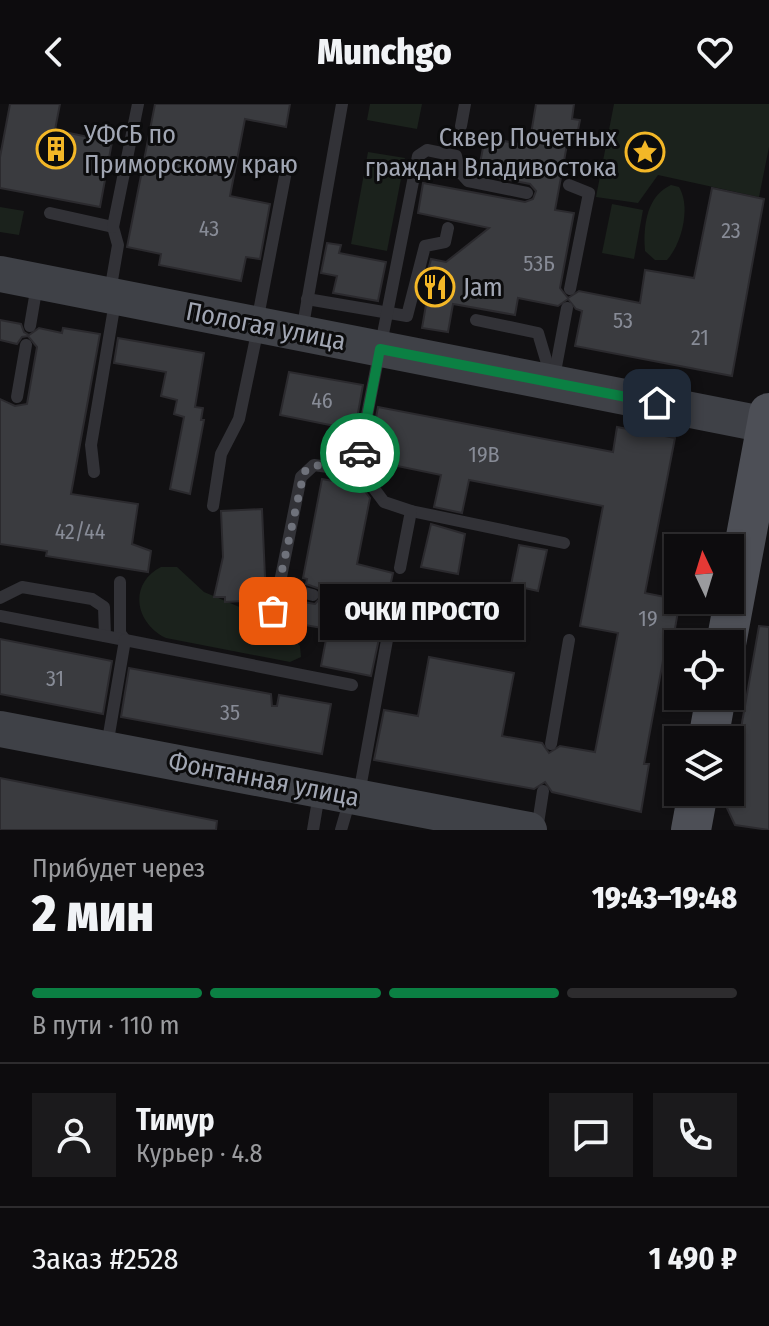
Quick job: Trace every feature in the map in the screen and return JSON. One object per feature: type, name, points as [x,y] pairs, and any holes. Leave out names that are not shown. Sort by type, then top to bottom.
[{"type":"main road","name":"Пологая улица","points":[[0,274],[257,325],[304,317],[380,349],[553,383],[768,419]]},
{"type":"main road","points":[[730,630],[748,559],[768,419]]},
{"type":"main road","name":"Фонтанная улица","points":[[0,729],[343,794],[472,825],[529,830]]},
{"type":"main road","points":[[691,830],[695,806]]},
{"type":"lane","points":[[94,472],[91,445],[118,245],[113,227],[138,104]]},
{"type":"lane","points":[[342,104],[304,317],[410,315],[425,246],[445,242],[448,228]]},
{"type":"lane","points":[[461,126],[465,104]]},
{"type":"lane","points":[[356,471],[418,156],[427,150],[456,156],[459,171],[468,181],[527,193]]},
{"type":"lane","points":[[213,506],[221,454],[239,419],[286,171]]},
{"type":"lane","points":[[569,185],[589,193],[570,289]]},
{"type":"lane","points":[[50,213],[113,227]]},
{"type":"lane","points":[[30,326],[38,282]]},
{"type":"lane","points":[[553,383],[567,308]]},
{"type":"lane","points":[[476,320],[538,333],[546,349],[553,383]]},
{"type":"lane","points":[[17,397],[26,345]]},
{"type":"lane","points":[[273,611],[304,472],[314,465],[356,471],[364,475],[384,502],[411,511],[564,543]]},
{"type":"lane","points":[[400,568],[411,511]]},
{"type":"lane","points":[[106,749],[125,640],[120,633],[120,582]]},
{"type":"lane","points":[[0,598],[22,587],[92,599],[104,607],[105,636]]},
{"type":"lane","points":[[279,587],[313,595]]},
{"type":"lane","points":[[341,830],[343,794],[395,596]]},
{"type":"lane","points":[[0,616],[352,685]]},
{"type":"lane","points":[[551,744],[569,640]]},
{"type":"lane","points":[[537,830],[543,791]]},
{"type":"lane","points":[[313,830],[343,794]]},
{"type":"shaded area","points":[[370,104],[422,104],[417,129],[367,120]]},
{"type":"shaded area","points":[[614,104],[769,104],[769,147],[759,197],[658,175],[638,203],[596,197]]},
{"type":"shaded area","points":[[368,152],[405,158],[387,251],[351,244]]},
{"type":"shaded area","points":[[671,185],[679,187],[683,195],[681,235],[667,260],[655,260],[645,251],[646,223],[656,197]]},
{"type":"shaded area","points":[[612,204],[643,210],[634,259],[602,253]]},
{"type":"shaded area","points":[[0,207],[24,211],[19,235],[0,232]]},
{"type":"shaded area","points":[[161,567],[177,567],[204,592],[249,611],[275,631],[287,632],[300,646],[301,657],[290,662],[166,638],[148,623],[140,603],[144,583],[150,574]]},
{"type":"building","name":"УФСБ по Приморскому краю","points":[[10,104],[60,104],[55,130],[112,142],[100,207],[0,188],[0,157]]},
{"type":"building","points":[[155,104],[290,104],[286,127],[245,119],[230,196],[270,204],[260,259],[246,257],[241,281],[159,265],[161,254],[127,247]]},
{"type":"building","points":[[536,104],[574,104],[572,119],[580,120],[576,140],[568,139],[555,210],[574,213],[560,288],[568,298],[579,291],[640,303],[645,270],[694,278],[712,188],[764,199],[732,376],[575,346],[582,311],[568,299],[558,306],[518,298],[515,315],[453,304],[448,332],[422,328],[427,299],[421,298],[431,259],[446,262],[489,228],[418,213],[423,183],[525,202],[533,199],[536,191],[530,184],[478,174],[485,137],[529,146]]},
{"type":"building","points":[[327,243],[341,245],[339,253],[386,262],[378,301],[333,293],[337,276],[321,273]]},
{"type":"building","points":[[0,320],[21,324],[29,335],[39,328],[62,333],[63,328],[100,334],[71,494],[138,504],[132,544],[151,551],[148,572],[46,556],[47,551],[0,544],[0,399],[15,406],[27,404],[37,347],[28,336],[22,337],[17,344],[0,340]]},
{"type":"building","points":[[118,338],[204,353],[195,407],[203,408],[201,420],[204,420],[190,494],[170,489],[184,417],[174,414],[177,400],[161,396],[166,372],[114,363]]},
{"type":"building","points":[[289,372],[363,385],[355,430],[280,415]]},
{"type":"building","points":[[378,407],[613,452],[617,427],[675,438],[645,593],[664,597],[664,614],[678,614],[675,630],[664,630],[664,655],[644,764],[649,764],[641,812],[552,792],[545,782],[534,789],[374,760],[384,710],[418,716],[429,657],[514,673],[502,736],[542,743],[549,753],[560,746],[595,752],[618,633],[580,626],[603,506],[469,480],[462,513],[434,507],[441,475],[373,461],[378,434],[373,433]]},
{"type":"building","points":[[322,479],[350,484],[351,479],[358,482],[370,498],[357,564],[393,573],[371,676],[321,666],[328,629],[299,624],[303,602],[315,604],[322,596],[320,589],[306,584],[307,579],[303,578]]},
{"type":"building","points":[[262,509],[266,600],[225,602],[225,597],[214,597],[223,557],[221,511]]},
{"type":"building","points":[[431,524],[465,534],[458,574],[421,567]]},
{"type":"building","points":[[519,545],[547,550],[538,591],[511,585]]},
{"type":"building","points":[[446,586],[478,592],[474,615],[441,609]]},
{"type":"building","points":[[759,626],[769,627],[769,830],[735,825],[727,808],[744,806],[744,726],[741,726]]},
{"type":"building","points":[[0,639],[112,661],[103,714],[0,694]]},
{"type":"building","points":[[129,668],[271,694],[272,706],[277,706],[279,695],[331,704],[322,754],[121,717]]},
{"type":"building","points":[[0,778],[217,821],[216,830],[0,830]]},
{"type":"way so far","points":[[273,611],[301,477],[314,465],[356,471],[360,453]]},
{"type":"place","name":"УФСБ по Приморскому краю","points":[[56,149]]},
{"type":"place","name":"Сквер Почетных граждан Владивостока","points":[[645,152]]},
{"type":"place","name":"Jam","points":[[435,287]]},
{"type":"place","name":"ОЧКИ ПРОСТО","points":[[273,611]]},
{"type":"route","points":[[360,453],[380,349],[657,403]]}]
